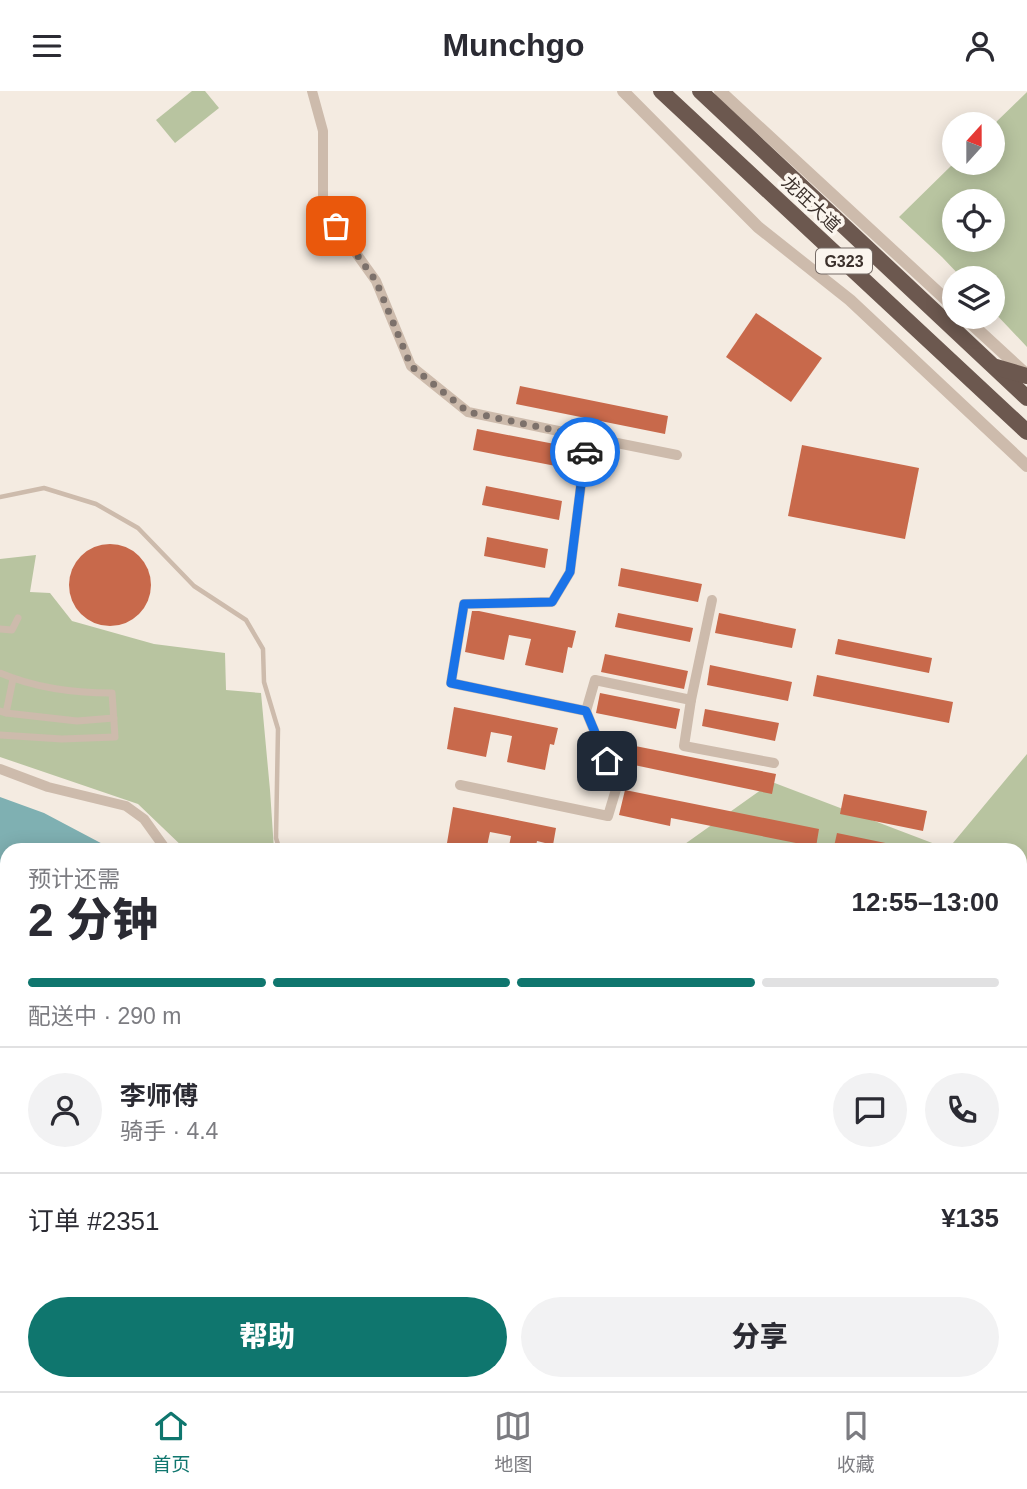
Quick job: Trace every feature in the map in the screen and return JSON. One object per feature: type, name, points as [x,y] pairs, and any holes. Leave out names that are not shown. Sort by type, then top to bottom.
[{"type":"highway","name":"龙旺大道","points":[[661,91],[1027,432]]},
{"type":"highway","name":"龙旺大道","points":[[701,91],[1027,398]]},
{"type":"highway","points":[[994,366],[1027,375]]},
{"type":"street","points":[[312,91],[323,131],[323,207],[376,281],[411,366],[468,412],[677,455]]},
{"type":"street","points":[[623,91],[758,227],[850,300],[1027,466]]},
{"type":"street","points":[[720,91],[942,296]]},
{"type":"street","points":[[977,329],[1027,375]]},
{"type":"street","points":[[586,711],[451,683],[464,604],[552,602],[570,572],[587,437]]},
{"type":"street","points":[[712,600],[684,746],[774,763]]},
{"type":"street","points":[[0,629],[12,630],[18,618]]},
{"type":"street","points":[[0,673],[26,683],[85,693],[112,694],[115,737],[78,739],[0,735]]},
{"type":"street","points":[[13,678],[3,712],[78,721],[114,718]]},
{"type":"street","points":[[460,785],[608,816],[617,786],[586,711],[595,680],[691,700]]},
{"type":"street","points":[[78,721],[78,739]]},
{"type":"street","points":[[0,769],[48,787],[126,806],[144,819],[161,843]]},
{"type":"lane","points":[[0,497],[44,488],[96,504],[138,528],[194,586],[246,620],[263,649],[264,682],[278,729],[278,843]]},
{"type":"green space","points":[[192,91],[205,91],[219,108],[175,143],[156,120]]},
{"type":"green space","points":[[1027,92],[1027,347],[1005,324],[1005,266],[951,266],[899,217],[942,175],[1005,175],[1005,113]]},
{"type":"green space","points":[[36,555],[30,592],[50,593],[72,621],[154,644],[225,653],[226,690],[261,693],[274,843],[179,843],[138,804],[0,757],[0,559]]},
{"type":"green space","points":[[1027,754],[1027,843],[953,843]]},
{"type":"green space","points":[[772,782],[932,843],[686,843]]},
{"type":"water","points":[[0,797],[44,813],[101,843],[0,843]]},
{"type":"building","points":[[756,313],[822,358],[791,402],[726,357]]},
{"type":"building","points":[[520,386],[668,416],[665,434],[516,404]]},
{"type":"building","points":[[477,429],[565,446],[561,467],[473,450]]},
{"type":"building","points":[[802,445],[919,468],[905,539],[788,516]]},
{"type":"building","points":[[486,486],[562,501],[559,520],[482,505]]},
{"type":"building","points":[[487,537],[548,549],[545,568],[484,556]]},
{"type":"building","points":[[110,544],[126,548],[139,556],[147,569],[151,585],[147,601],[139,614],[126,622],[110,626],[94,622],[81,614],[73,601],[69,585],[73,569],[81,556],[94,548]]},
{"type":"building","points":[[621,568],[702,584],[698,602],[618,586]]},
{"type":"building","points":[[472,611],[576,631],[572,648],[568,647],[563,673],[525,665],[531,639],[509,635],[504,660],[465,652]]},
{"type":"building","points":[[618,613],[693,628],[690,642],[615,627]]},
{"type":"building","points":[[719,613],[796,629],[792,648],[715,633]]},
{"type":"building","points":[[838,639],[932,658],[929,673],[835,654]]},
{"type":"building","points":[[605,654],[688,671],[684,689],[601,672]]},
{"type":"building","points":[[710,665],[792,682],[788,701],[707,685]]},
{"type":"building","points":[[817,675],[953,702],[949,723],[813,696]]},
{"type":"building","points":[[600,693],[680,709],[676,729],[596,713]]},
{"type":"building","points":[[454,707],[558,728],[554,745],[550,744],[545,770],[507,762],[512,736],[491,732],[486,757],[447,749]]},
{"type":"building","points":[[705,709],[779,723],[775,741],[702,726]]},
{"type":"building","points":[[610,741],[776,774],[772,794],[615,761],[609,747]]},
{"type":"building","points":[[625,790],[819,829],[817,843],[796,843],[671,818],[670,826],[619,815]]},
{"type":"building","points":[[844,794],[927,811],[923,831],[840,814]]},
{"type":"building","points":[[453,807],[556,828],[553,843],[510,843],[511,836],[490,832],[488,843],[447,843]]},
{"type":"building","points":[[837,833],[885,843],[835,843]]},
{"type":"way so far","points":[[336,226],[376,281],[411,366],[468,412],[587,437],[585,452]]},
{"type":"route","points":[[585,452],[570,572],[552,602],[464,604],[451,683],[586,711],[607,761]]}]
